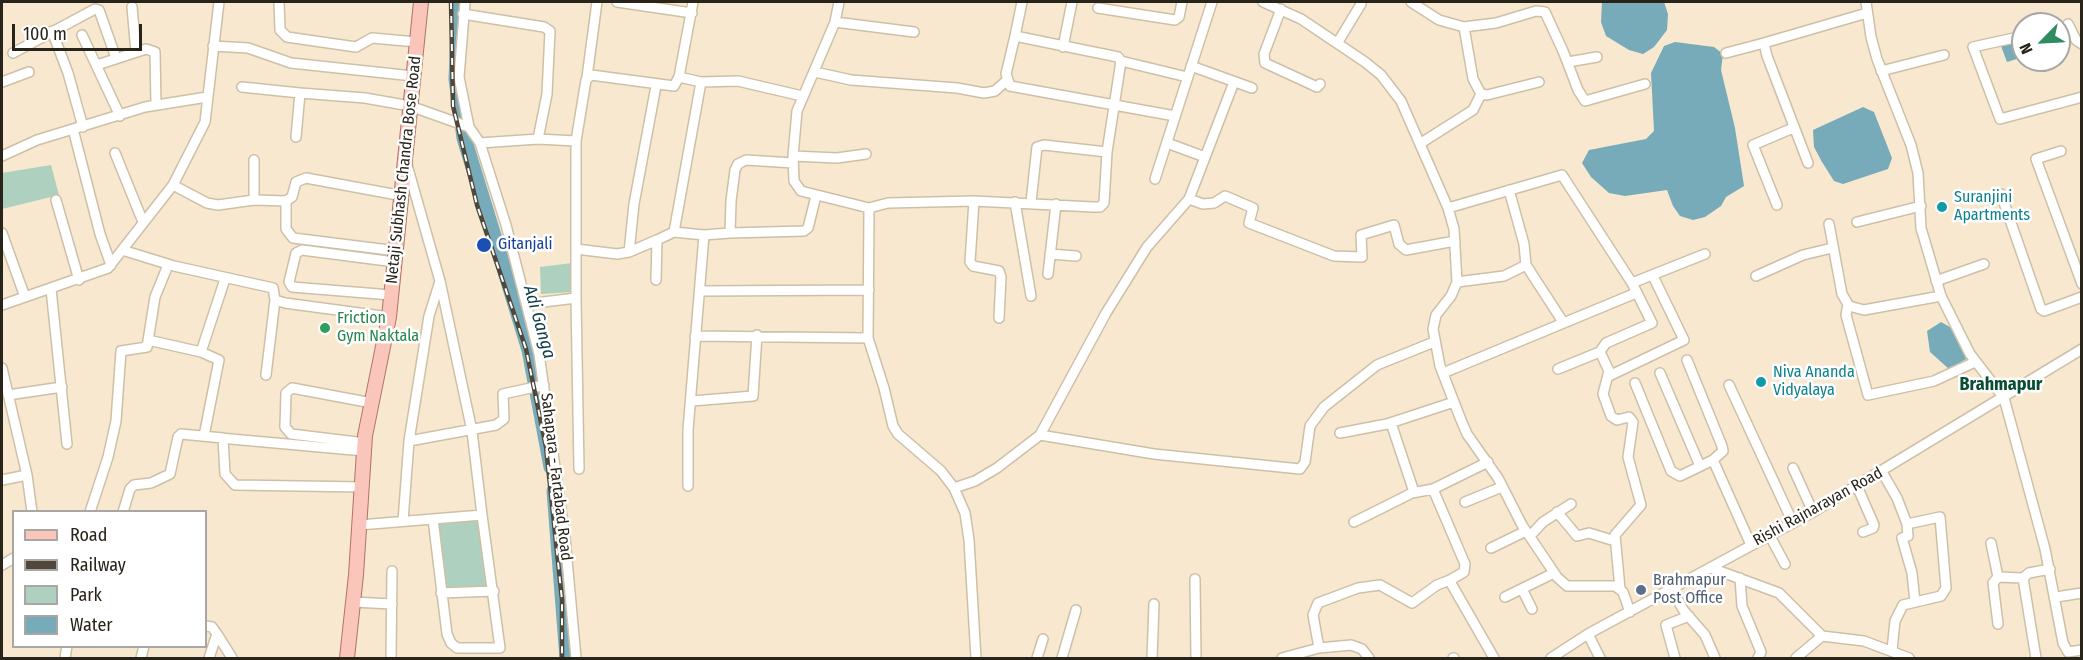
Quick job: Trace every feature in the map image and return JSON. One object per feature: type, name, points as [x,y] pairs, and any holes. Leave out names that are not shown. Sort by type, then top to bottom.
[{"type":"main road","name":"Netaji Subhash Chandra Bose Road","points":[[347,658],[365,447],[389,317],[422,2]]},
{"type":"street","points":[[2,305],[79,280],[111,265],[173,185],[203,130],[219,2]]},
{"type":"street","points":[[279,2],[280,30],[287,38],[356,47],[372,38],[417,42]]},
{"type":"street","name":"Sahapara - Fartabad Road","points":[[465,2],[459,77],[465,126],[480,143],[527,304],[565,538],[576,658]]},
{"type":"street","points":[[579,469],[576,141],[597,2]]},
{"type":"street","points":[[617,2],[692,13]]},
{"type":"street","points":[[587,77],[656,86],[674,86],[679,77],[693,2]]},
{"type":"street","points":[[828,2],[839,3],[835,22],[815,72],[802,96],[796,123],[794,159],[797,187],[816,196],[869,208],[888,203],[974,201],[1015,201],[1100,207],[1104,202],[1107,152],[1116,107],[1121,61]]},
{"type":"street","points":[[815,72],[862,82],[957,88],[984,93],[995,91],[1006,81],[1022,2]]},
{"type":"street","points":[[1063,47],[1072,2]]},
{"type":"street","points":[[1098,8],[1176,20],[1179,17],[1182,2]]},
{"type":"street","points":[[1155,179],[1212,2]]},
{"type":"street","points":[[1263,2],[1281,9],[1338,42],[1381,75],[1401,101],[1448,208],[1455,241],[1457,282],[1451,296],[1436,315],[1434,342],[1443,373],[1467,435],[1488,462],[1528,534],[1554,573],[1567,586],[1616,586],[1620,589]]},
{"type":"street","points":[[1411,2],[1451,26],[1464,27],[1496,23],[1536,10],[1545,12],[1578,90],[1585,100],[1646,84]]},
{"type":"street","points":[[1866,2],[1881,71],[1911,145],[1918,173],[1921,228],[1936,281],[1941,296],[1975,362],[2004,398],[2050,569],[2065,648],[2068,652],[2082,650]]},
{"type":"street","points":[[1338,42],[1360,4]]},
{"type":"street","points":[[132,7],[136,52]]},
{"type":"street","points":[[13,53],[95,9],[99,10],[116,58]]},
{"type":"street","points":[[1281,9],[1264,54],[1265,63],[1317,87],[1320,84]]},
{"type":"street","points":[[1726,53],[1867,13]]},
{"type":"street","points":[[463,14],[544,27],[550,31],[547,94],[538,139]]},
{"type":"street","points":[[835,22],[914,32]]},
{"type":"street","points":[[1464,27],[1473,79],[1481,94]]},
{"type":"street","points":[[2071,30],[2076,40],[2082,44]]},
{"type":"street","points":[[52,31],[68,73],[83,127]]},
{"type":"street","points":[[81,35],[120,116]]},
{"type":"street","points":[[1015,36],[1118,57],[1121,61],[1183,76]]},
{"type":"street","points":[[2011,39],[1973,47],[2000,119],[2082,97]]},
{"type":"street","points":[[1764,43],[1793,128],[1808,163]]},
{"type":"street","points":[[213,46],[257,50],[291,63],[413,76]]},
{"type":"street","points":[[97,65],[146,49],[155,52],[156,105]]},
{"type":"street","points":[[1881,71],[1944,55]]},
{"type":"street","points":[[1568,62],[1597,57]]},
{"type":"street","points":[[1191,66],[1252,88]]},
{"type":"street","points":[[2,82],[29,72]]},
{"type":"street","points":[[679,77],[701,82],[738,81],[802,96]]},
{"type":"street","points":[[1006,81],[1010,86],[1175,116]]},
{"type":"street","points":[[674,232],[701,82]]},
{"type":"street","points":[[954,488],[975,481],[998,468],[1041,435],[1106,312],[1147,247],[1189,199],[1234,82]]},
{"type":"street","points":[[1481,94],[1487,95],[1539,82]]},
{"type":"street","points":[[629,252],[634,204],[656,86]]},
{"type":"street","points":[[242,87],[365,98],[410,106],[465,126]]},
{"type":"street","points":[[296,137],[300,93]]},
{"type":"street","points":[[1420,143],[1473,110],[1481,94]]},
{"type":"street","points":[[2,156],[73,129],[156,105],[207,97]]},
{"type":"street","points":[[1777,205],[1754,145],[1793,128]]},
{"type":"street","points":[[73,129],[100,234],[111,265]]},
{"type":"street","points":[[480,143],[538,139],[576,141]]},
{"type":"street","points":[[1167,143],[1205,157]]},
{"type":"street","points":[[1031,202],[1037,147],[1044,145],[1107,152]]},
{"type":"street","points":[[2061,151],[2036,159],[2082,284]]},
{"type":"street","points":[[115,153],[143,222]]},
{"type":"street","points":[[730,233],[731,201],[735,170],[738,164],[746,160],[837,158],[867,154]]},
{"type":"street","points":[[254,160],[254,200]]},
{"type":"street","points":[[406,162],[440,280],[472,431],[501,658]]},
{"type":"street","points":[[1448,208],[1562,175],[1634,288],[1652,323],[1606,343],[1599,353],[1557,369]]},
{"type":"street","points":[[173,185],[207,203],[218,205],[254,200],[286,201],[292,197],[296,182],[306,178],[403,196]]},
{"type":"street","points":[[1509,190],[1524,244],[1526,265],[1563,322]]},
{"type":"street","points":[[2001,194],[2041,309],[2044,311],[2082,297]]},
{"type":"street","points":[[576,249],[617,254],[629,252],[674,232],[704,235],[804,231],[808,228],[816,196]]},
{"type":"street","points":[[1189,199],[1203,204],[1214,203],[1225,196],[1253,208],[1249,223],[1334,256],[1362,257],[1361,235],[1394,225],[1399,244],[1406,250],[1455,241]]},
{"type":"street","points":[[56,200],[79,280]]},
{"type":"street","points":[[286,201],[286,229],[293,238],[396,256]]},
{"type":"street","points":[[974,201],[970,262],[973,266],[999,271],[1001,277],[999,318]]},
{"type":"street","points":[[1015,201],[1031,296]]},
{"type":"street","points":[[1048,274],[1056,204]]},
{"type":"street","points":[[1857,222],[1921,206]]},
{"type":"street","points":[[869,208],[868,338],[898,434],[931,460],[954,488],[968,525],[976,658]]},
{"type":"street","points":[[1829,224],[1842,294],[1848,304],[1855,309],[1864,310],[1941,296]]},
{"type":"street","points":[[2,233],[25,297]]},
{"type":"street","points":[[688,486],[688,430],[704,235]]},
{"type":"street","points":[[656,280],[657,240]]},
{"type":"street","points":[[1756,276],[1795,258],[1832,248]]},
{"type":"street","points":[[123,249],[168,265],[273,288],[275,300],[266,375]]},
{"type":"street","points":[[391,296],[298,288],[291,287],[289,282],[298,251],[396,256]]},
{"type":"street","points":[[1050,254],[1076,256]]},
{"type":"street","points":[[1443,373],[1563,322],[1634,288],[1653,276],[1705,254]]},
{"type":"street","points":[[1936,281],[1984,264]]},
{"type":"street","points":[[91,510],[108,457],[116,421],[121,351],[147,347],[155,297],[168,265]]},
{"type":"street","points":[[1457,282],[1504,276],[1526,265]]},
{"type":"street","points":[[1609,376],[1684,340],[1653,276]]},
{"type":"street","points":[[201,352],[225,279]]},
{"type":"street","points":[[403,521],[409,441],[429,316],[440,280]]},
{"type":"street","points":[[296,304],[298,288]]},
{"type":"street","points":[[51,289],[68,444]]},
{"type":"street","points":[[700,291],[869,290]]},
{"type":"street","points":[[331,309],[333,291]]},
{"type":"street","points":[[527,304],[576,297]]},
{"type":"street","points":[[275,300],[389,317]]},
{"type":"street","points":[[1848,304],[1846,315],[1868,396],[1934,381],[1975,362]]},
{"type":"street","points":[[692,401],[753,396],[757,335]]},
{"type":"street","points":[[695,336],[868,338]]},
{"type":"street","points":[[148,340],[201,352],[219,360],[204,436]]},
{"type":"street","points":[[1041,435],[1154,454],[1300,469],[1305,462],[1310,426],[1324,407],[1377,364],[1434,342]]},
{"type":"street","name":"Rishi Rajnarayan Road","points":[[1552,658],[1588,634],[1813,512],[2082,349]]},
{"type":"street","points":[[1599,353],[1605,361],[1609,376],[1603,394],[1611,416],[1617,420],[1629,417],[1633,422],[1628,457],[1641,499],[1638,508],[1618,528],[1615,541],[1620,589],[1630,612]]},
{"type":"street","points":[[1635,382],[1671,471],[1680,476],[1713,460],[1723,451],[1687,360]]},
{"type":"street","points":[[2,368],[27,475],[32,510]]},
{"type":"street","points":[[1660,373],[1700,466]]},
{"type":"street","points":[[1729,385],[1793,523]]},
{"type":"street","points":[[409,441],[496,425],[504,419],[503,394],[539,386]]},
{"type":"street","points":[[8,395],[62,387]]},
{"type":"street","points":[[365,447],[291,434],[285,427],[286,393],[292,388],[372,403]]},
{"type":"street","points":[[1340,433],[1391,423],[1454,402]]},
{"type":"street","points":[[1391,423],[1414,492]]},
{"type":"street","points":[[124,510],[130,489],[134,485],[151,483],[170,474],[178,436],[365,447]]},
{"type":"street","points":[[220,438],[223,438],[225,474],[235,485],[362,487]]},
{"type":"street","points":[[1713,460],[1751,545]]},
{"type":"street","points":[[1354,522],[1414,492],[1433,489],[1488,462]]},
{"type":"street","points":[[1793,468],[1813,512]]},
{"type":"street","points":[[1881,472],[1897,498],[1907,524],[1908,536],[1902,538],[1912,573],[1916,602]]},
{"type":"street","points":[[2,480],[27,475]]},
{"type":"street","points":[[1857,486],[1874,525],[1873,528],[1863,532]]},
{"type":"street","points":[[1465,502],[1502,487]]},
{"type":"street","points":[[1319,648],[1313,615],[1318,603],[1358,588],[1380,585],[1412,603],[1437,585],[1464,572],[1465,564],[1433,489]]},
{"type":"street","points":[[1491,548],[1528,534],[1571,504]]},
{"type":"street","points":[[1557,512],[1577,536],[1589,533],[1615,541]]},
{"type":"street","points":[[359,525],[482,515]]},
{"type":"street","points":[[1892,650],[1899,610],[1903,605],[1941,597],[1946,592],[1940,517],[1907,524]]},
{"type":"street","points":[[433,519],[441,593],[447,634],[451,643],[457,648],[500,648]]},
{"type":"street","points":[[1770,536],[1785,564]]},
{"type":"street","points":[[1991,543],[1998,577]]},
{"type":"street","points":[[1711,568],[1779,593],[1822,636],[1864,641],[1909,658]]},
{"type":"street","points":[[1998,577],[2023,578],[2029,573],[2050,569]]},
{"type":"street","points":[[391,658],[393,571]]},
{"type":"street","points":[[1505,597],[1554,573]]},
{"type":"street","points":[[1998,577],[1993,583],[1998,624]]},
{"type":"street","points":[[1740,578],[1742,606],[1761,652],[1758,658]]},
{"type":"street","points":[[2023,578],[2036,658]]},
{"type":"street","points":[[1195,579],[1196,658]]},
{"type":"street","points":[[1450,580],[1494,658]]},
{"type":"street","points":[[1522,589],[1532,609]]},
{"type":"street","points":[[1672,590],[1705,635],[1715,658]]},
{"type":"street","points":[[441,593],[494,591]]},
{"type":"street","points":[[2056,597],[2082,593]]},
{"type":"street","points":[[353,603],[392,604]]},
{"type":"street","points":[[1152,658],[1154,604]]},
{"type":"street","points":[[1062,658],[1076,610]]},
{"type":"street","points":[[1675,658],[1666,625],[1689,616]]},
{"type":"street","points":[[207,626],[212,627],[232,658]]},
{"type":"street","points":[[209,658],[217,634]]},
{"type":"street","points":[[1588,634],[1600,658]]},
{"type":"street","points":[[1796,658],[1822,636]]},
{"type":"street","points":[[1037,658],[1043,639]]},
{"type":"street","points":[[1282,658],[1319,648],[1351,645],[1362,649],[1369,658]]},
{"type":"street","points":[[457,648],[458,658]]},
{"type":"green space","points":[[51,165],[59,195],[2,209],[2,173]]},
{"type":"green space","points":[[572,263],[573,292],[541,294],[540,267]]},
{"type":"green space","points":[[480,517],[490,587],[442,589],[435,521]]},
{"type":"water","points":[[1602,2],[1664,2],[1668,14],[1667,30],[1654,47],[1643,54],[1629,50],[1606,36],[1601,22]]},
{"type":"water","points":[[1675,42],[1714,47],[1723,54],[1721,70],[1735,128],[1744,186],[1726,197],[1721,206],[1705,217],[1693,220],[1680,216],[1667,190],[1625,196],[1609,193],[1591,177],[1582,163],[1589,150],[1646,139],[1654,131],[1651,73],[1664,46]]},
{"type":"water","points":[[2011,42],[2011,61],[2007,62],[2001,46]]},
{"type":"water","points":[[1863,107],[1874,112],[1892,158],[1888,169],[1843,184],[1834,181],[1822,162],[1814,147],[1813,130]]},
{"type":"water","points":[[1941,322],[1950,327],[1968,358],[1949,369],[1930,352],[1927,331]]},
{"type":"waterway","name":"Adi Ganga","points":[[459,2],[456,79],[464,138],[529,350],[551,467]]},
{"type":"waterway","name":"Adi Ganga","points":[[554,491],[567,658]]},
{"type":"railway","points":[[451,2],[453,106],[477,205],[526,349],[546,447],[562,600],[562,658]]},
{"type":"place","name":"Suranjini Apartments","points":[[1942,207]]},
{"type":"place","name":"Gitanjali","points":[[484,245]]},
{"type":"place","name":"Friction Gym Naktala","points":[[325,328]]},
{"type":"place","name":"Niva Ananda Vidyalaya","points":[[1761,382]]},
{"type":"place","name":"Brahmapur Post Office","points":[[1641,590]]},
{"type":"district","name":"Brahmapur","points":[[2001,385]]}]
